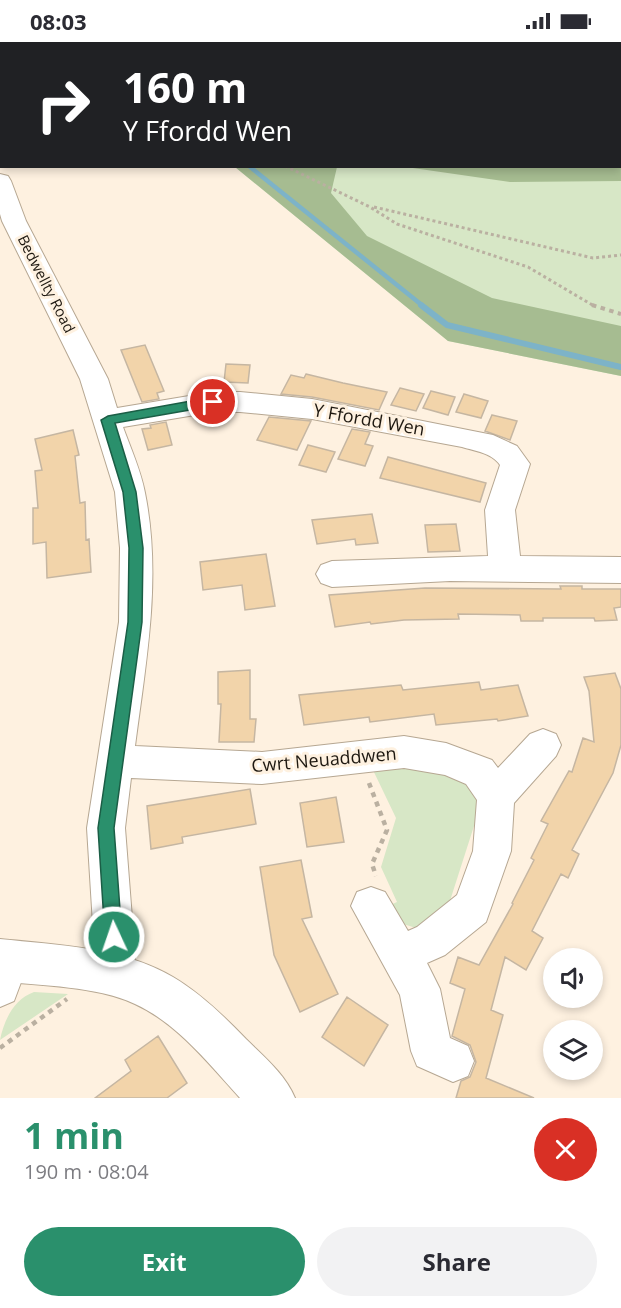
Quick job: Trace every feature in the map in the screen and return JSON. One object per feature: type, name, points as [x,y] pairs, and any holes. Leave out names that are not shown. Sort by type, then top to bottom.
[{"type":"main road","points":[[3,970],[97,973],[156,991],[196,1023],[272,1098]]},
{"type":"street","name":"Bedwellty Road","points":[[0,181],[5,212],[94,379],[130,492],[136,548],[135,622],[106,828],[115,957],[97,973]]},
{"type":"street","name":"Y Ffordd Wen","points":[[108,420],[213,402],[240,402],[312,409],[462,436],[493,445],[507,453],[515,464],[500,510],[505,568]]},
{"type":"street","points":[[332,574],[450,568],[621,570]]},
{"type":"street","points":[[410,972],[431,941],[472,908],[492,851],[496,796],[543,745]]},
{"type":"street","name":"Cwrt Neuaddwen","points":[[114,761],[262,768],[404,752],[446,759],[479,772],[496,796]]},
{"type":"street","points":[[371,906],[410,972],[432,1051],[453,1061]]},
{"type":"path","points":[[289,168],[370,207],[397,224],[528,267],[596,307],[621,314]]},
{"type":"path","points":[[370,207],[592,258],[621,255]]},
{"type":"path","points":[[360,758],[387,830],[372,864],[384,895],[371,906]]},
{"type":"path","points":[[0,1048],[74,994],[97,973]]},
{"type":"green space","points":[[236,168],[621,168],[621,376],[448,341]]},
{"type":"green space","points":[[236,168],[337,168],[331,193],[367,236],[492,298],[621,326],[621,376],[448,341]]},
{"type":"green space","points":[[413,168],[621,168],[621,181],[510,182]]},
{"type":"green space","points":[[372,768],[418,769],[447,775],[472,789],[482,801],[448,907],[416,928],[400,923],[388,906],[397,902],[381,867],[396,818]]},
{"type":"green space","points":[[34,992],[68,994],[0,1040],[11,1011],[27,995]]},
{"type":"building","points":[[145,345],[164,391],[157,393],[159,399],[142,402],[121,350]]},
{"type":"building","points":[[226,364],[250,365],[248,383],[224,382]]},
{"type":"building","points":[[306,374],[387,392],[379,410],[312,397],[281,394],[291,375],[304,378]]},
{"type":"building","points":[[400,388],[424,394],[416,411],[391,405]]},
{"type":"building","points":[[431,391],[455,397],[448,415],[423,408]]},
{"type":"building","points":[[464,394],[488,401],[481,418],[456,412]]},
{"type":"building","points":[[492,415],[517,421],[510,440],[485,431]]},
{"type":"building","points":[[269,417],[311,421],[297,450],[257,440]]},
{"type":"building","points":[[166,422],[172,445],[148,450],[142,429]]},
{"type":"building","points":[[352,429],[370,432],[365,444],[373,446],[365,466],[338,459]]},
{"type":"building","points":[[73,430],[79,455],[75,456],[80,503],[85,502],[86,540],[89,539],[91,572],[47,578],[46,542],[33,544],[33,508],[38,508],[35,471],[42,470],[35,439]]},
{"type":"building","points":[[308,445],[335,452],[326,472],[299,465]]},
{"type":"building","points":[[388,457],[486,483],[480,502],[380,478]]},
{"type":"building","points":[[372,514],[378,543],[356,545],[355,539],[317,544],[312,520]]},
{"type":"building","points":[[456,524],[460,551],[428,552],[425,525]]},
{"type":"building","points":[[266,554],[275,606],[245,610],[242,585],[203,590],[200,562]]},
{"type":"building","points":[[560,586],[582,586],[582,589],[621,589],[621,607],[614,608],[617,620],[543,618],[543,621],[521,621],[520,615],[458,614],[459,619],[404,620],[371,624],[370,622],[335,627],[329,595],[425,588],[561,589]]},
{"type":"building","points":[[250,670],[250,719],[256,719],[254,742],[219,742],[221,704],[218,704],[218,672]]},
{"type":"building","points":[[615,673],[621,689],[621,745],[613,773],[572,850],[579,854],[568,878],[561,874],[532,931],[543,938],[526,970],[505,957],[491,1010],[503,1015],[486,1078],[534,1098],[456,1098],[461,1081],[470,1077],[476,1062],[470,1045],[452,1036],[465,989],[450,983],[458,957],[479,965],[513,904],[534,860],[531,858],[548,824],[541,821],[569,771],[572,772],[583,738],[594,742],[589,691],[584,677]]},
{"type":"building","points":[[479,682],[481,690],[518,685],[528,716],[498,721],[497,719],[436,725],[434,714],[370,722],[369,717],[304,725],[299,695],[401,685],[403,690]]},
{"type":"building","points":[[250,789],[256,824],[182,837],[183,843],[151,849],[147,806]]},
{"type":"building","points":[[336,797],[344,842],[307,847],[300,803]]},
{"type":"building","points":[[301,860],[312,917],[302,919],[338,994],[300,1012],[274,955],[260,867]]},
{"type":"building","points":[[347,997],[388,1025],[364,1066],[322,1037]]},
{"type":"building","points":[[158,1036],[187,1083],[167,1098],[95,1098],[131,1071],[125,1060]]},
{"type":"waterway","points":[[251,168],[423,306]]},
{"type":"waterway","points":[[421,305],[447,325],[621,367]]},
{"type":"route","points":[[114,937],[106,828],[135,622],[136,548],[130,492],[108,420],[213,402]]}]
